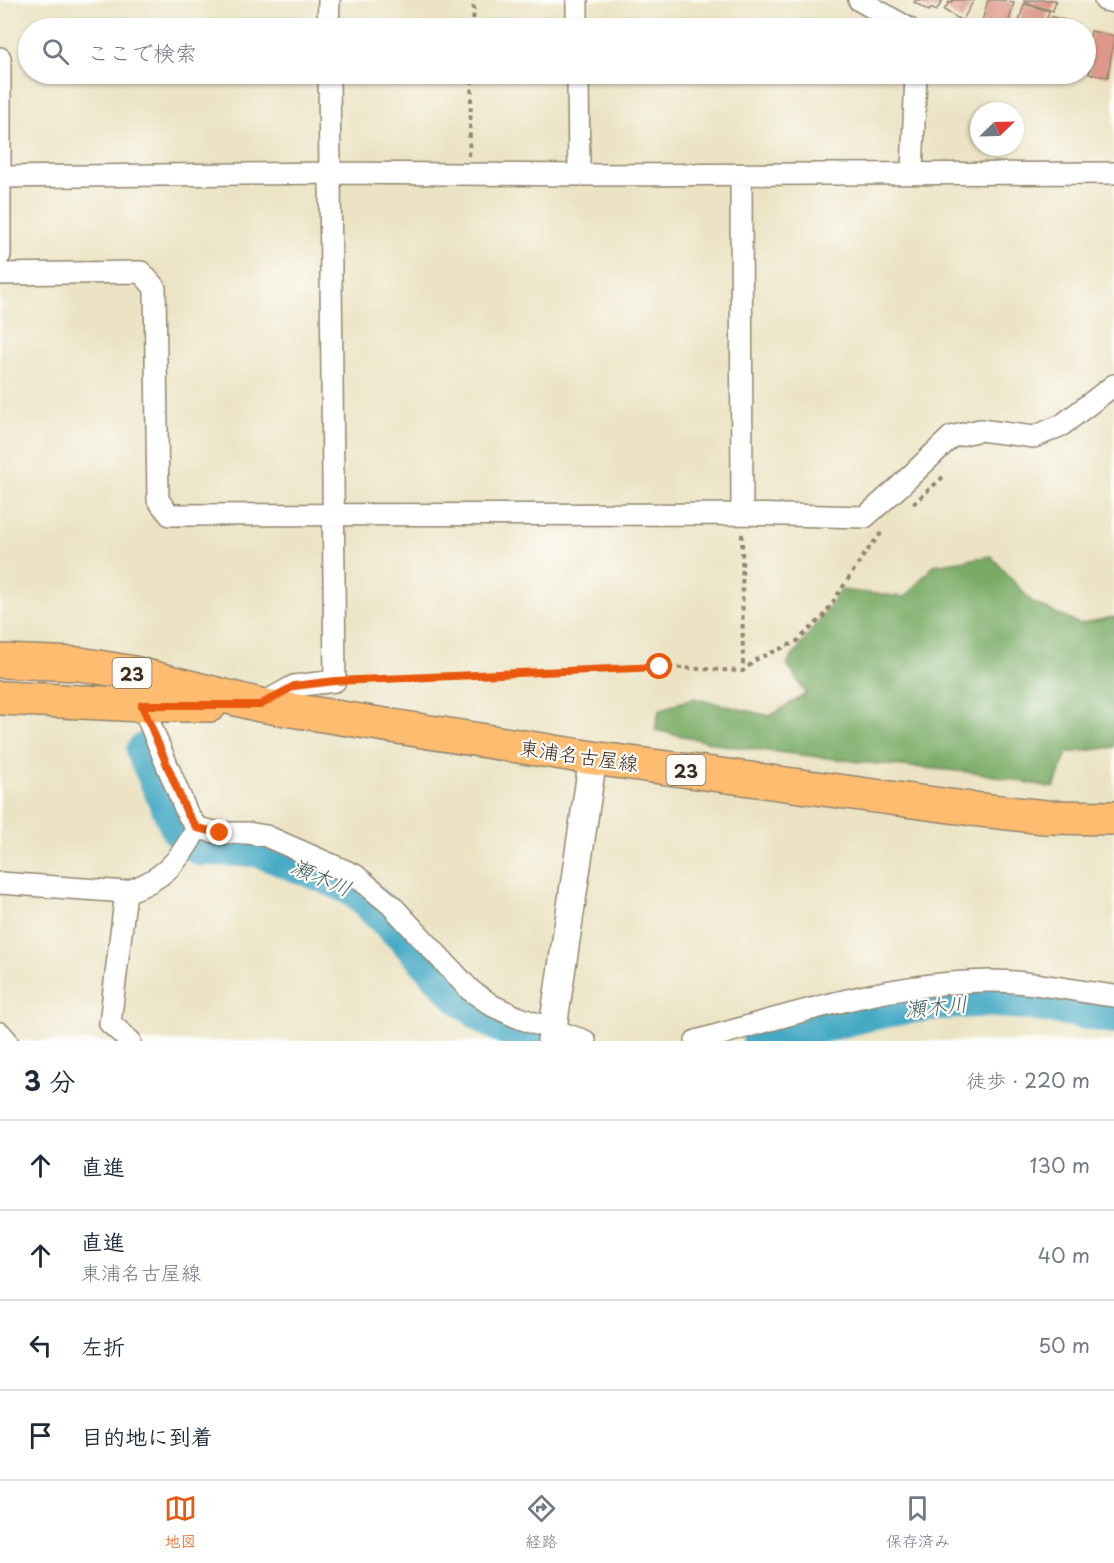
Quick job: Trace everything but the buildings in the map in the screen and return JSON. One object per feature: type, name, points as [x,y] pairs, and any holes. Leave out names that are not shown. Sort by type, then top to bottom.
[{"type":"main road","name":"東浦名古屋線","points":[[0,661],[80,664],[134,673],[260,705],[593,758],[972,809],[1045,817],[1114,818]]},
{"type":"main road","name":"東浦名古屋線","points":[[0,698],[142,705],[260,705]]},
{"type":"street","points":[[328,18],[329,0]]},
{"type":"street","points":[[577,0],[577,18]]},
{"type":"street","points":[[860,0],[891,18]]},
{"type":"street","points":[[1105,0],[1114,2]]},
{"type":"street","points":[[0,58],[0,255]]},
{"type":"street","points":[[260,705],[294,686],[335,681],[329,84]]},
{"type":"street","points":[[578,84],[579,175]]},
{"type":"street","points":[[912,172],[916,84]]},
{"type":"street","points":[[1,177],[331,173],[469,175],[1114,173]]},
{"type":"street","points":[[741,175],[742,514]]},
{"type":"street","points":[[0,274],[141,272],[155,288],[158,500],[170,515],[742,514],[865,517],[951,437],[980,430],[1034,437],[1062,425],[1114,386]]},
{"type":"street","points":[[134,673],[142,705],[187,813],[193,836]]},
{"type":"street","points":[[552,1037],[593,758]]},
{"type":"street","points":[[0,883],[126,892],[145,886],[163,875],[193,836],[248,833],[266,837],[355,875],[391,904],[470,990],[494,1006],[552,1037],[585,1041]]},
{"type":"street","points":[[126,892],[110,1023],[130,1041]]},
{"type":"street","points":[[696,1041],[831,1003],[881,992],[949,983],[994,981],[1114,996]]},
{"type":"street","points":[[0,1033],[7,1041]]},
{"type":"path","points":[[473,18],[474,0]]},
{"type":"path","points":[[469,175],[472,84]]},
{"type":"path","points":[[910,507],[948,470]]},
{"type":"path","points":[[742,514],[743,671]]},
{"type":"path","points":[[335,681],[660,667],[743,671],[757,659],[796,642],[823,617],[866,552],[889,525]]},
{"type":"green space","points":[[991,556],[1032,602],[1079,624],[1114,617],[1114,747],[1067,753],[1054,788],[979,773],[727,746],[655,730],[659,710],[693,698],[770,716],[806,694],[787,664],[841,590],[905,597],[934,565]]},
{"type":"waterway","name":"瀬木川","points":[[145,751],[180,830],[201,847],[258,848],[336,879],[357,890],[403,934],[459,995],[487,1017],[537,1041]]},
{"type":"waterway","name":"瀬木川","points":[[761,1041],[872,1012],[928,1002],[986,999],[1018,1001],[1114,1015]]},
{"type":"route","points":[[220,833],[197,828],[187,813],[142,705],[260,705],[294,686],[335,681],[660,667]]}]
